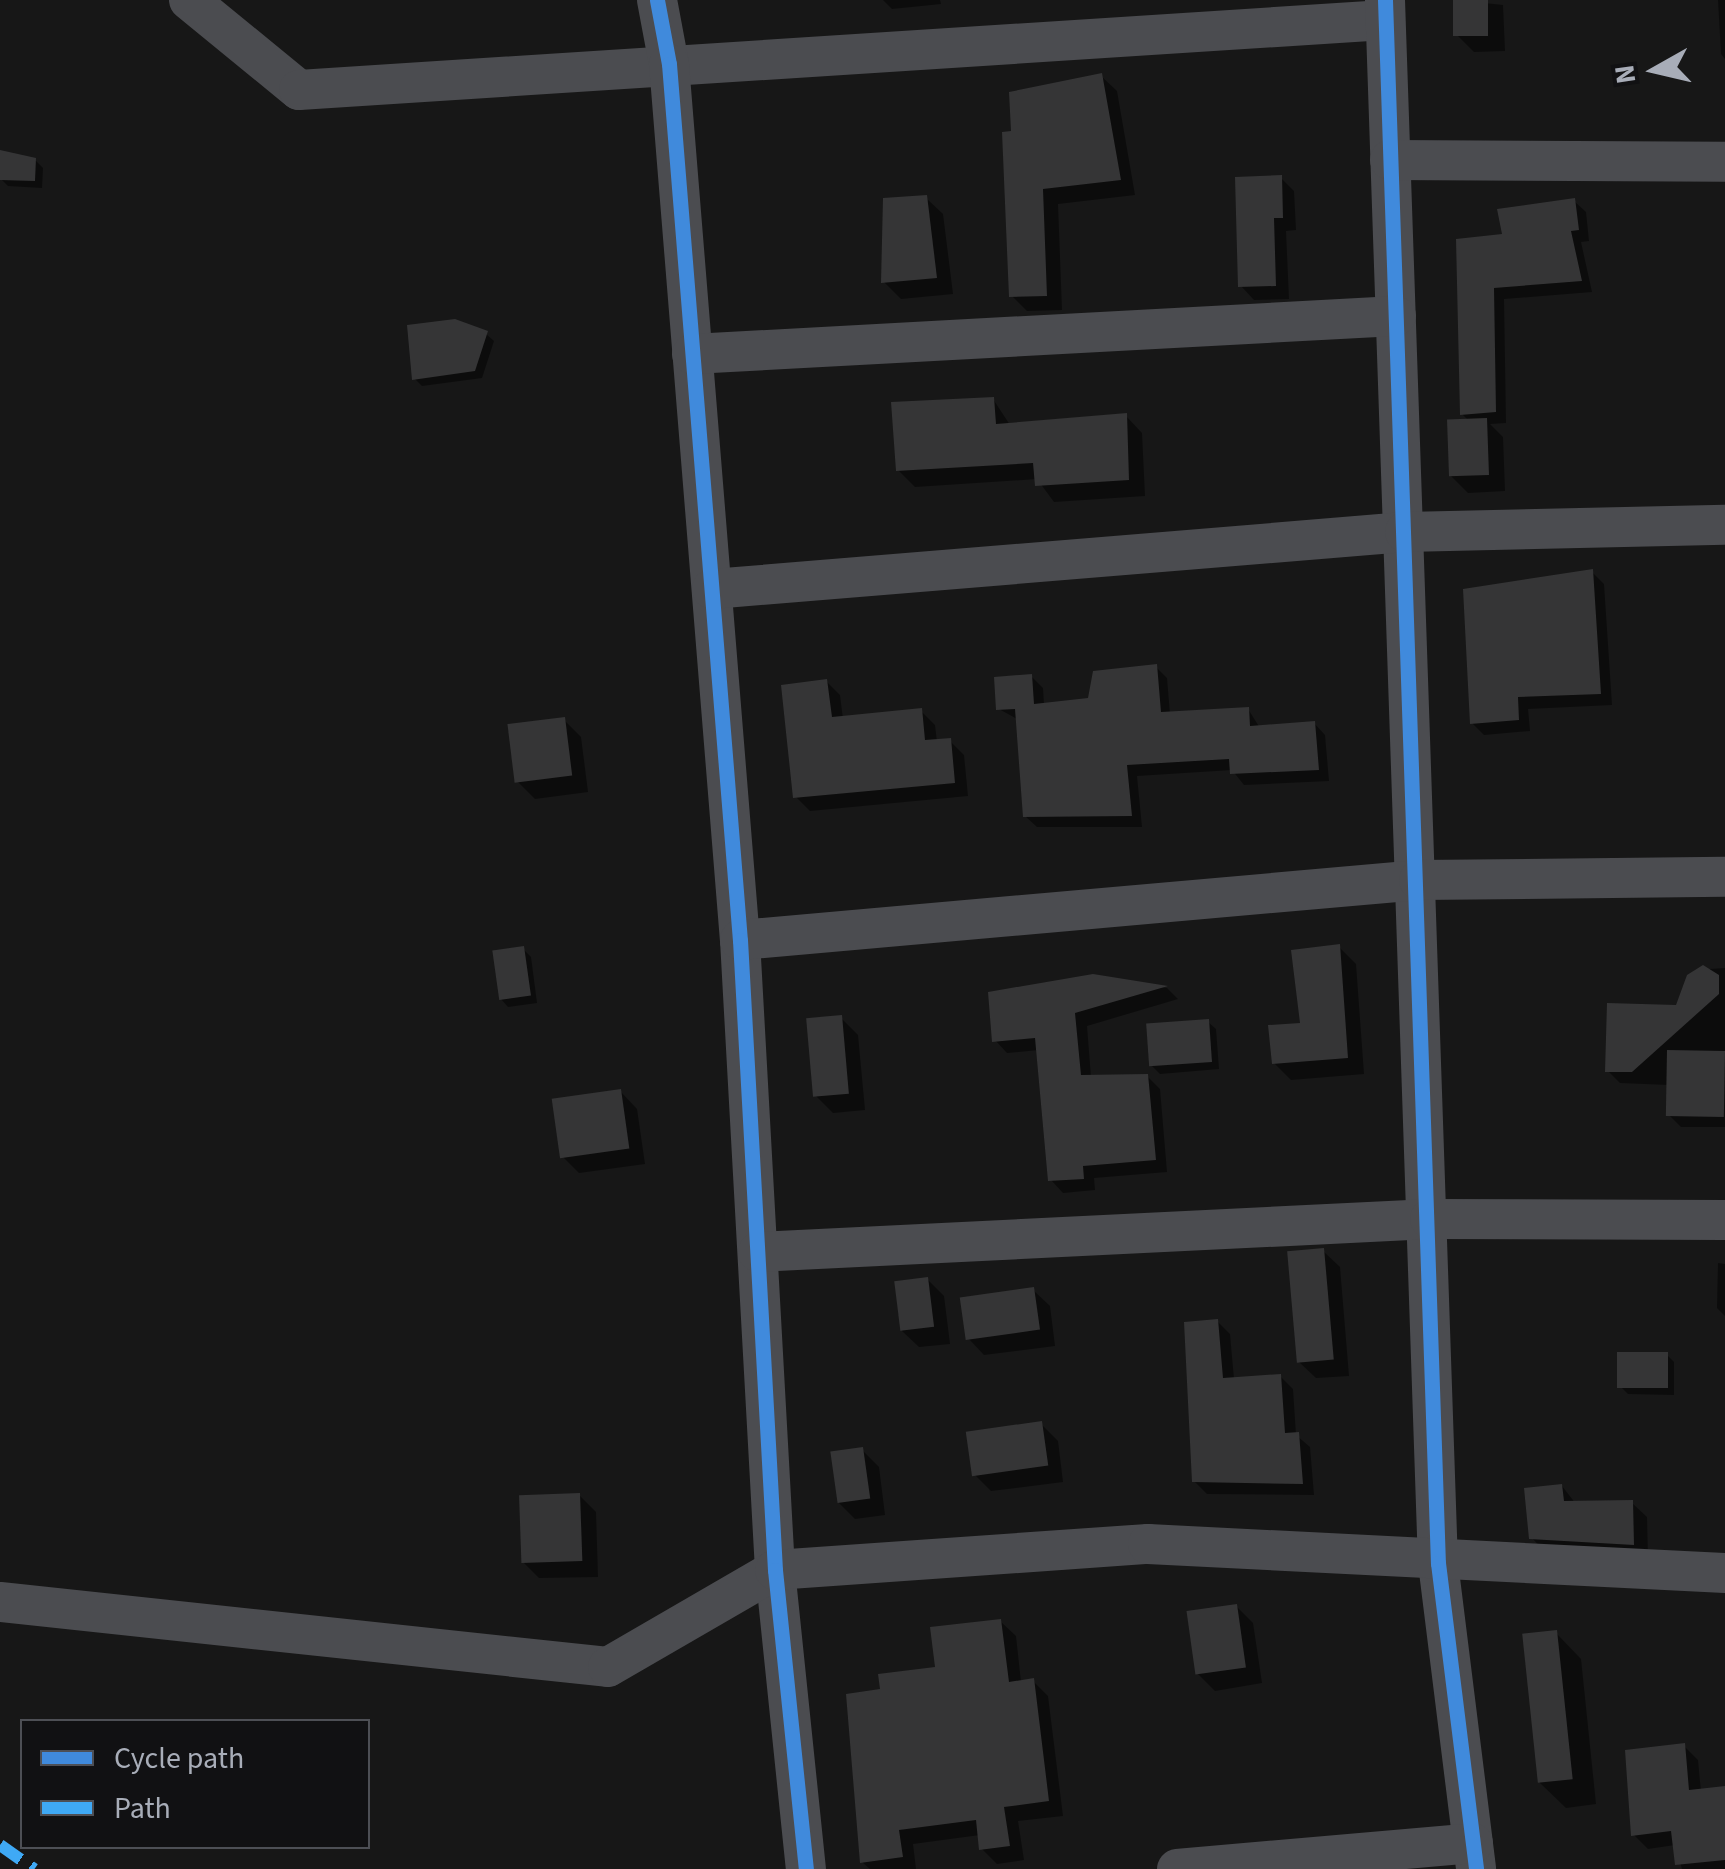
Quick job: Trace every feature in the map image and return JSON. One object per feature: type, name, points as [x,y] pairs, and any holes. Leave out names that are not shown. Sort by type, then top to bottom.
[{"type":"street","points":[[190,0],[298,90],[1385,10],[1420,880],[1438,1564],[1474,1856],[1176,1869]]},
{"type":"street","points":[[657,0],[669,64],[740,940],[775,1570],[806,1869]]},
{"type":"street","points":[[1390,160],[1725,162]]},
{"type":"street","points":[[692,354],[1396,316]]},
{"type":"street","points":[[712,589],[1406,532],[1725,525]]},
{"type":"street","points":[[740,940],[1420,880],[1725,877]]},
{"type":"street","points":[[758,1252],[1430,1219],[1725,1220]]},
{"type":"street","points":[[0,1602],[608,1667],[775,1570],[1148,1544],[1438,1564],[1725,1573]]},
{"type":"building","points":[[1453,0],[1488,0],[1488,36],[1453,36]]},
{"type":"building","points":[[1102,73],[1121,180],[1043,189],[1047,296],[1009,297],[1002,132],[1011,131],[1009,92]]},
{"type":"building","points":[[0,150],[36,158],[35,181],[0,180]]},
{"type":"building","points":[[1282,175],[1283,218],[1274,218],[1276,286],[1238,287],[1235,177]]},
{"type":"building","points":[[927,195],[937,278],[881,283],[883,198]]},
{"type":"building","points":[[1575,198],[1579,230],[1571,231],[1582,281],[1494,288],[1496,412],[1460,415],[1456,239],[1502,234],[1497,209]]},
{"type":"building","points":[[455,319],[488,331],[475,371],[412,380],[407,325]]},
{"type":"building","points":[[994,397],[996,424],[1127,413],[1129,480],[1035,486],[1033,463],[896,471],[891,402]]},
{"type":"building","points":[[1487,418],[1489,475],[1449,476],[1447,419]]},
{"type":"building","points":[[1593,569],[1601,694],[1518,697],[1519,720],[1470,724],[1463,589]]},
{"type":"building","points":[[1157,664],[1161,712],[1249,707],[1250,726],[1315,721],[1319,770],[1230,774],[1229,759],[1127,765],[1132,816],[1023,817],[1015,709],[996,710],[994,677],[1032,674],[1034,704],[1088,698],[1093,671]]},
{"type":"building","points":[[827,679],[832,717],[922,708],[925,740],[951,738],[955,783],[793,798],[781,685]]},
{"type":"building","points":[[565,717],[572,776],[515,783],[507,724]]},
{"type":"building","points":[[1340,944],[1348,1058],[1272,1064],[1268,1025],[1300,1023],[1291,950]]},
{"type":"building","points":[[524,946],[531,996],[499,1000],[492,950]]},
{"type":"building","points":[[1703,965],[1719,975],[1719,994],[1632,1072],[1605,1072],[1607,1003],[1676,1005],[1687,975]]},
{"type":"building","points":[[1093,974],[1168,986],[1075,1013],[1081,1075],[1148,1074],[1156,1160],[1083,1166],[1084,1179],[1048,1181],[1035,1038],[992,1042],[988,992]]},
{"type":"building","points":[[842,1015],[849,1094],[813,1097],[806,1018]]},
{"type":"building","points":[[1209,1019],[1212,1062],[1149,1066],[1146,1023]]},
{"type":"building","points":[[1667,1050],[1725,1051],[1724,1117],[1666,1116]]},
{"type":"building","points":[[621,1089],[629,1148],[560,1158],[552,1099]]},
{"type":"building","points":[[1324,1248],[1334,1360],[1297,1363],[1287,1251]]},
{"type":"building","points":[[928,1277],[934,1327],[900,1331],[894,1281]]},
{"type":"building","points":[[1034,1287],[1040,1330],[966,1340],[960,1297]]},
{"type":"building","points":[[1218,1319],[1223,1378],[1281,1374],[1285,1433],[1299,1432],[1303,1484],[1192,1482],[1184,1322]]},
{"type":"building","points":[[1617,1352],[1668,1352],[1668,1388],[1617,1388]]},
{"type":"building","points":[[1042,1421],[1048,1466],[972,1476],[966,1432]]},
{"type":"building","points":[[863,1447],[870,1498],[838,1503],[830,1452]]},
{"type":"building","points":[[1562,1484],[1564,1501],[1633,1500],[1634,1545],[1529,1539],[1524,1488]]},
{"type":"building","points":[[580,1493],[582,1561],[521,1563],[519,1495]]},
{"type":"building","points":[[1237,1604],[1246,1667],[1195,1674],[1186,1611]]},
{"type":"building","points":[[1001,1619],[1009,1682],[1034,1678],[1049,1801],[1004,1807],[1010,1846],[979,1850],[976,1820],[899,1830],[903,1857],[860,1863],[846,1694],[880,1689],[878,1674],[935,1667],[930,1627]]},
{"type":"building","points":[[1557,1630],[1573,1779],[1538,1783],[1522,1634]]},
{"type":"building","points":[[1685,1743],[1689,1790],[1725,1786],[1725,1860],[1675,1865],[1671,1831],[1631,1836],[1625,1750]]},
{"type":"marked path","points":[[0,1845],[34,1869]]},
{"type":"cycle path","points":[[657,0],[669,64],[740,940],[775,1570],[806,1869]]},
{"type":"cycle path","points":[[1385,0],[1438,1563],[1476,1869]]}]
